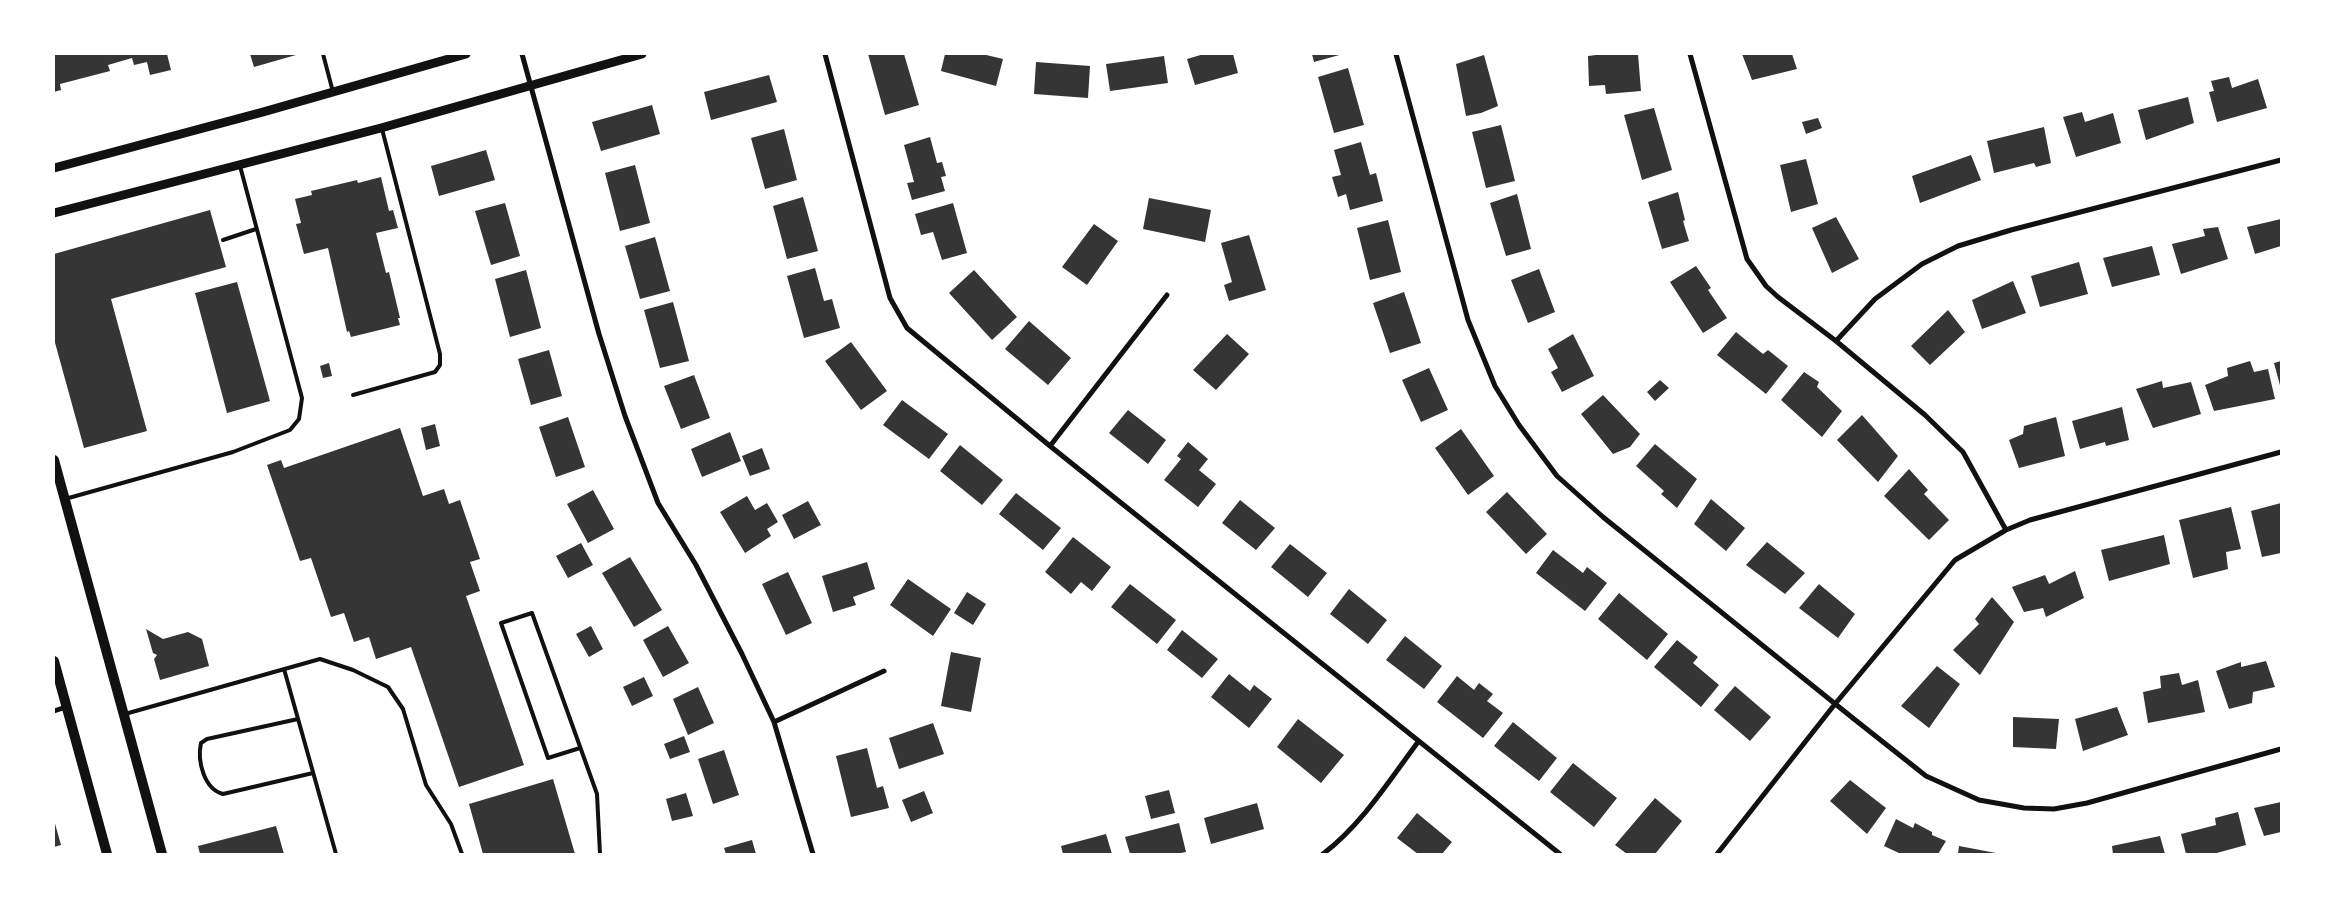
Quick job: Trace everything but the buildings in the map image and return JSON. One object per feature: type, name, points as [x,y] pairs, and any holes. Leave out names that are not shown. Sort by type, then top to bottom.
[{"type":"main road","points":[[54,460],[162,854]]},
{"type":"main road","points":[[54,661],[107,854]]},
{"type":"street","points":[[54,168],[466,54]]},
{"type":"street","points":[[522,54],[599,334],[628,425],[658,503],[701,574],[774,722],[813,854]]},
{"type":"street","points":[[54,213],[381,128],[642,54]]},
{"type":"street","points":[[825,54],[890,298],[907,328],[1050,446],[1560,854]]},
{"type":"street","points":[[1396,54],[1468,320],[1492,379],[1519,425],[1557,476],[1604,517],[1926,776],[1979,800],[2024,808],[2054,809],[2087,803],[2281,749]]},
{"type":"street","points":[[1690,54],[1747,259],[1766,286],[1925,415],[1963,452],[2006,530]]},
{"type":"street","points":[[1836,342],[1874,299],[1922,264],[1958,246],[2011,230],[2281,160]]},
{"type":"street","points":[[1050,446],[1167,295]]},
{"type":"street","points":[[1717,854],[1835,704],[1955,560],[2006,530],[2040,518],[2281,452]]},
{"type":"street","points":[[774,722],[884,671]]},
{"type":"street","points":[[54,711],[66,707]]},
{"type":"street","points":[[1323,854],[1343,839],[1358,823],[1418,742]]},
{"type":"lane","points":[[323,54],[333,92]]},
{"type":"lane","points":[[353,395],[435,372],[440,365],[440,354],[381,128]]},
{"type":"lane","points":[[65,499],[233,452],[290,430],[299,419],[302,398],[239,164]]},
{"type":"lane","points":[[223,240],[256,229]]},
{"type":"lane","points":[[580,748],[548,758],[501,623],[532,613],[597,794],[600,854]]},
{"type":"lane","points":[[124,714],[320,659],[353,670],[388,687],[403,709],[426,785],[451,824],[462,854]]},
{"type":"lane","points":[[284,669],[336,854]]},
{"type":"lane","points":[[298,719],[207,739],[202,743],[200,751],[208,785],[214,792],[224,794],[313,773]]}]
